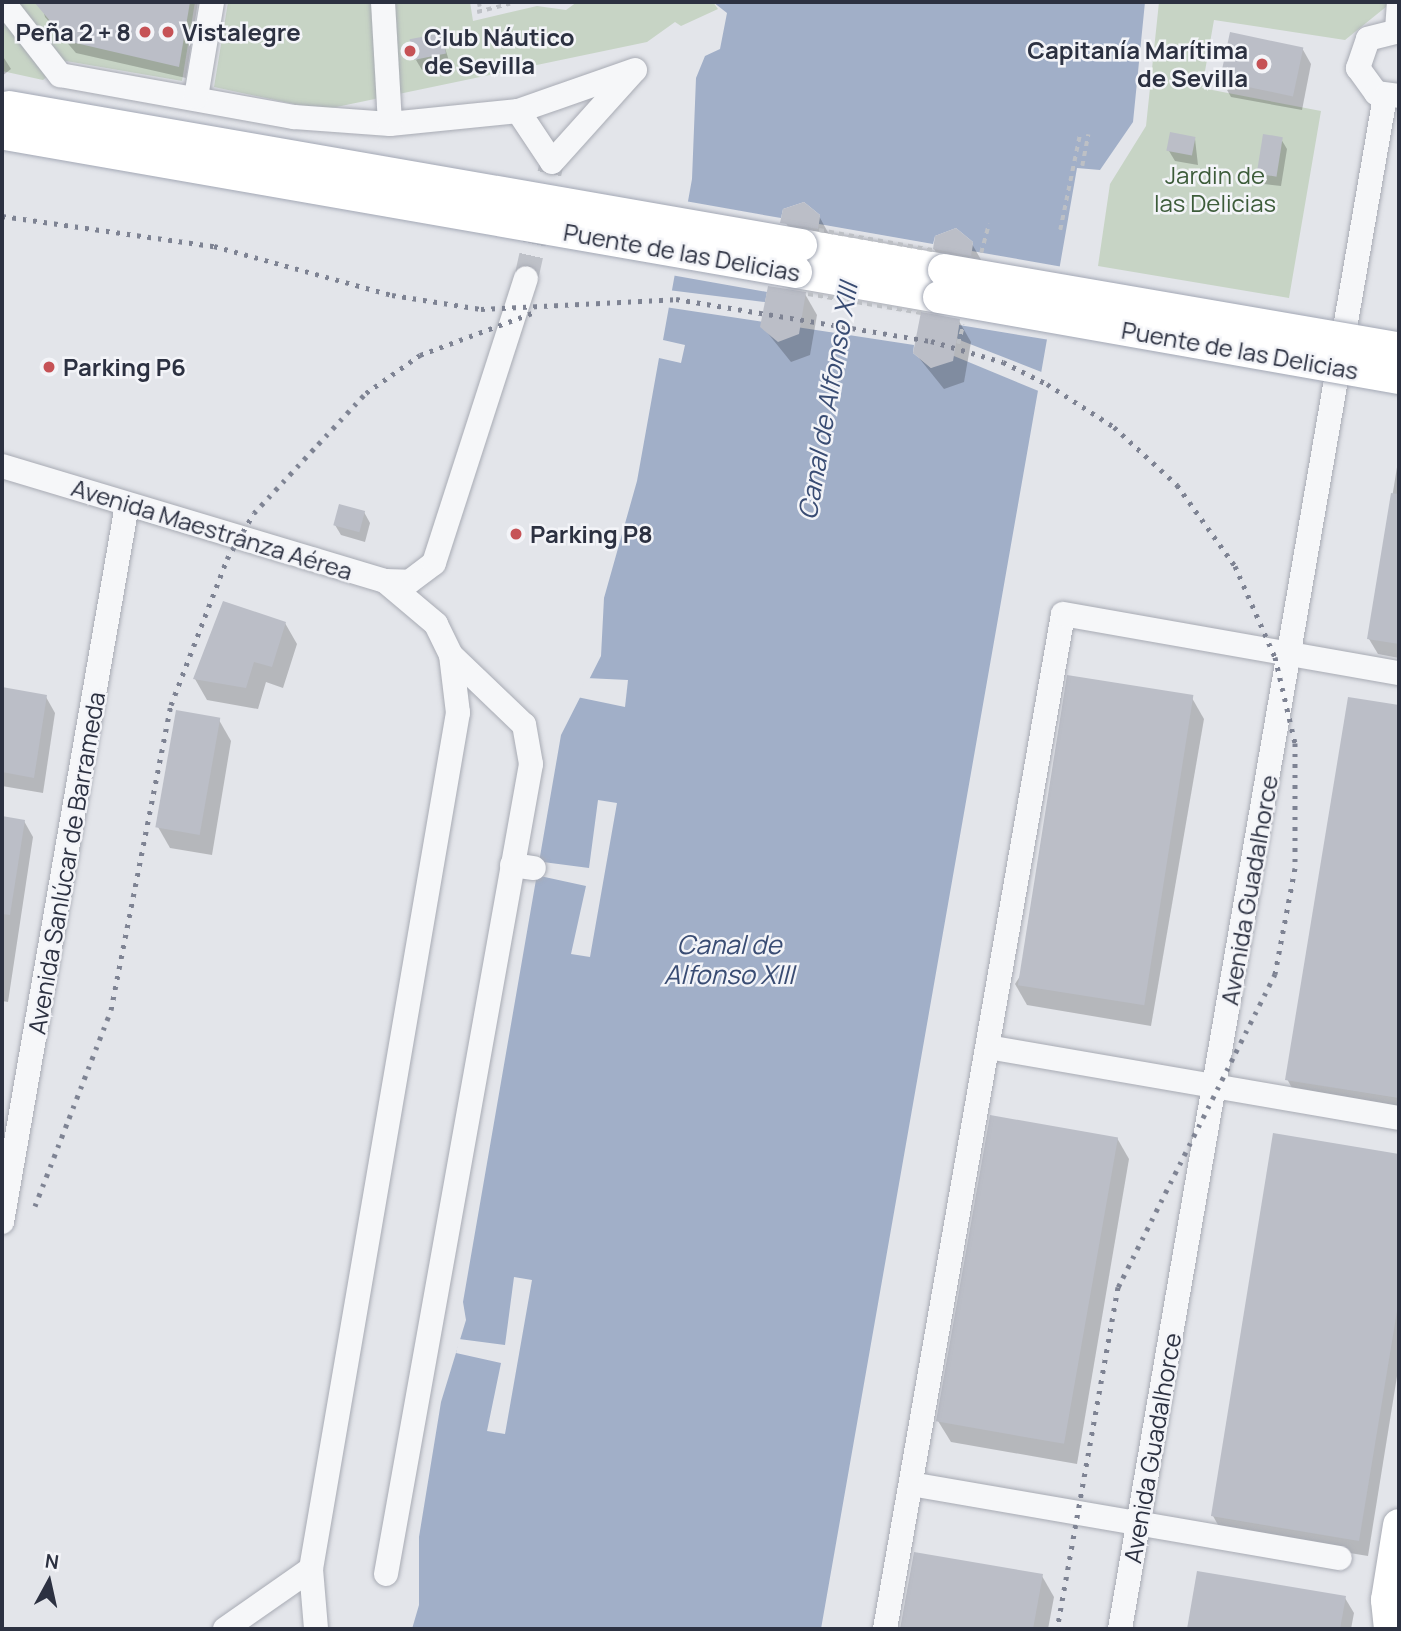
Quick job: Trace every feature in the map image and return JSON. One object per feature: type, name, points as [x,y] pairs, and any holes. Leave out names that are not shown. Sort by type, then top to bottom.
[{"type":"main road","name":"Puente de las Delicias","points":[[5,120],[1399,349]]},
{"type":"main road","name":"Puente de las Delicias","points":[[5,120],[1399,378]]},
{"type":"main road","points":[[1375,1629],[1392,1610],[1399,1525]]},
{"type":"street","points":[[3,2],[60,75],[195,97],[293,117],[390,124],[518,111],[635,70],[552,162],[518,111]]},
{"type":"street","points":[[195,97],[212,2]]},
{"type":"street","points":[[383,2],[390,124]]},
{"type":"street","points":[[1392,97],[1361,78],[1359,58],[1368,39],[1398,30],[1399,4]]},
{"type":"street","name":"Avenida Guadalhorce","points":[[1120,1629],[1291,654],[1376,150],[1392,97]]},
{"type":"street","name":"Avenida Maestranza Aérea","points":[[2,466],[384,581],[423,576],[434,563],[526,279]]},
{"type":"street","name":"Avenida Sanlúcar de Barrameda","points":[[2,1222],[127,505]]},
{"type":"street","points":[[316,1629],[311,1569],[458,713],[451,656],[436,624],[384,581]]},
{"type":"street","points":[[885,1629],[1063,614],[1399,673]]},
{"type":"street","points":[[386,1574],[523,867],[529,740],[514,712],[451,656]]},
{"type":"street","points":[[988,1047],[1399,1118]]},
{"type":"street","points":[[911,1484],[1340,1558]]},
{"type":"street","points":[[225,1629],[311,1569]]},
{"type":"path","points":[[477,12],[510,4]]},
{"type":"path","points":[[1060,230],[1080,133]]},
{"type":"path","points":[[1082,166],[1088,135]]},
{"type":"green space","points":[[2,2],[195,2],[182,81],[66,61],[43,80],[2,71]]},
{"type":"green space","name":"Club Náutico de Sevilla","points":[[228,2],[470,2],[473,21],[537,6],[566,10],[577,2],[713,2],[718,9],[681,26],[675,22],[647,42],[322,110],[214,87]]},
{"type":"green space","name":"Jardin de las Delicias","points":[[1159,2],[1392,2],[1345,40],[1214,20],[1202,88],[1321,111],[1289,298],[1098,266],[1110,184],[1146,126]]},
{"type":"water","name":"Canal de Alfonso XIII","points":[[713,2],[1145,2],[1133,122],[1100,170],[1077,168],[821,1629],[412,1629],[419,1605],[419,1537],[441,1402],[466,1320],[463,1302],[561,735],[601,656],[604,598],[637,481],[659,358],[681,363],[685,345],[663,340],[692,179],[696,78],[705,56],[720,49],[727,13]]},
{"type":"pier","points":[[685,201],[781,218],[783,209],[804,202],[820,215],[819,224],[933,244],[935,236],[956,228],[973,242],[972,251],[1063,267],[1050,340],[959,325],[957,339],[1044,373],[1041,392],[954,356],[931,368],[913,353],[914,345],[665,307],[668,290],[765,302],[767,292],[671,275]]},
{"type":"pier","points":[[586,678],[628,680],[625,707],[577,697]]},
{"type":"pier","points":[[598,800],[617,803],[590,957],[571,954],[586,886],[540,876],[543,862],[589,868]]},
{"type":"pier","points":[[514,1277],[532,1280],[505,1434],[487,1431],[501,1363],[456,1353],[459,1339],[505,1345]]},
{"type":"building","points":[[34,2],[190,2],[179,67],[67,41]]},
{"type":"building","name":"Capitanía Marítima de Sevilla","points":[[1230,32],[1303,48],[1293,97],[1220,81]]},
{"type":"building","points":[[442,33],[446,54],[414,60],[410,39]]},
{"type":"building","points":[[1170,132],[1196,137],[1192,156],[1166,151]]},
{"type":"building","points":[[1263,134],[1283,137],[1276,177],[1257,174]]},
{"type":"building","points":[[804,202],[820,215],[818,229],[780,223],[783,209]]},
{"type":"building","points":[[956,228],[973,242],[971,256],[933,249],[935,236]]},
{"type":"building","points":[[768,286],[806,292],[799,334],[778,342],[760,327]]},
{"type":"building","points":[[921,312],[960,319],[953,361],[931,368],[913,353]]},
{"type":"building","points":[[1391,493],[1399,494],[1399,644],[1367,639]]},
{"type":"building","points":[[339,504],[365,511],[359,532],[333,525]]},
{"type":"building","points":[[223,601],[286,622],[272,667],[254,662],[246,688],[193,679]]},
{"type":"building","points":[[1067,675],[1193,695],[1144,1005],[1018,985]]},
{"type":"building","points":[[2,687],[47,695],[34,778],[2,772]]},
{"type":"building","points":[[1348,697],[1399,705],[1399,1098],[1285,1080]]},
{"type":"building","points":[[176,710],[220,718],[200,835],[155,827]]},
{"type":"building","points":[[2,816],[25,820],[10,915],[2,914]]},
{"type":"building","points":[[990,1115],[1118,1138],[1064,1444],[936,1421]]},
{"type":"building","points":[[1273,1133],[1399,1154],[1399,1299],[1359,1541],[1211,1516]]},
{"type":"building","points":[[914,1552],[1043,1574],[1033,1629],[900,1629]]},
{"type":"building","points":[[1197,1571],[1346,1596],[1340,1629],[1187,1629]]},
{"type":"tunnel","points":[[526,279],[552,162]]},
{"type":"railway","points":[[2,216],[214,246],[392,295],[481,309],[676,299],[931,341],[1003,362],[1047,384],[1114,427],[1177,485],[1235,566],[1275,657],[1295,743],[1295,868],[1275,974],[1118,1287],[1057,1629]]},
{"type":"railway","points":[[35,1206],[111,1010],[171,705],[227,559],[254,513],[366,393],[420,355],[535,312]]},
{"type":"place","name":"Peña 2 + 8","points":[[145,32]]},
{"type":"place","name":"Vistalegre","points":[[168,32]]},
{"type":"place","name":"Club Náutico de Sevilla","points":[[410,51]]},
{"type":"place","name":"Capitanía Marítima de Sevilla","points":[[1262,64]]},
{"type":"place","name":"Parking P6","points":[[49,367]]},
{"type":"place","name":"Parking P8","points":[[516,534]]}]
